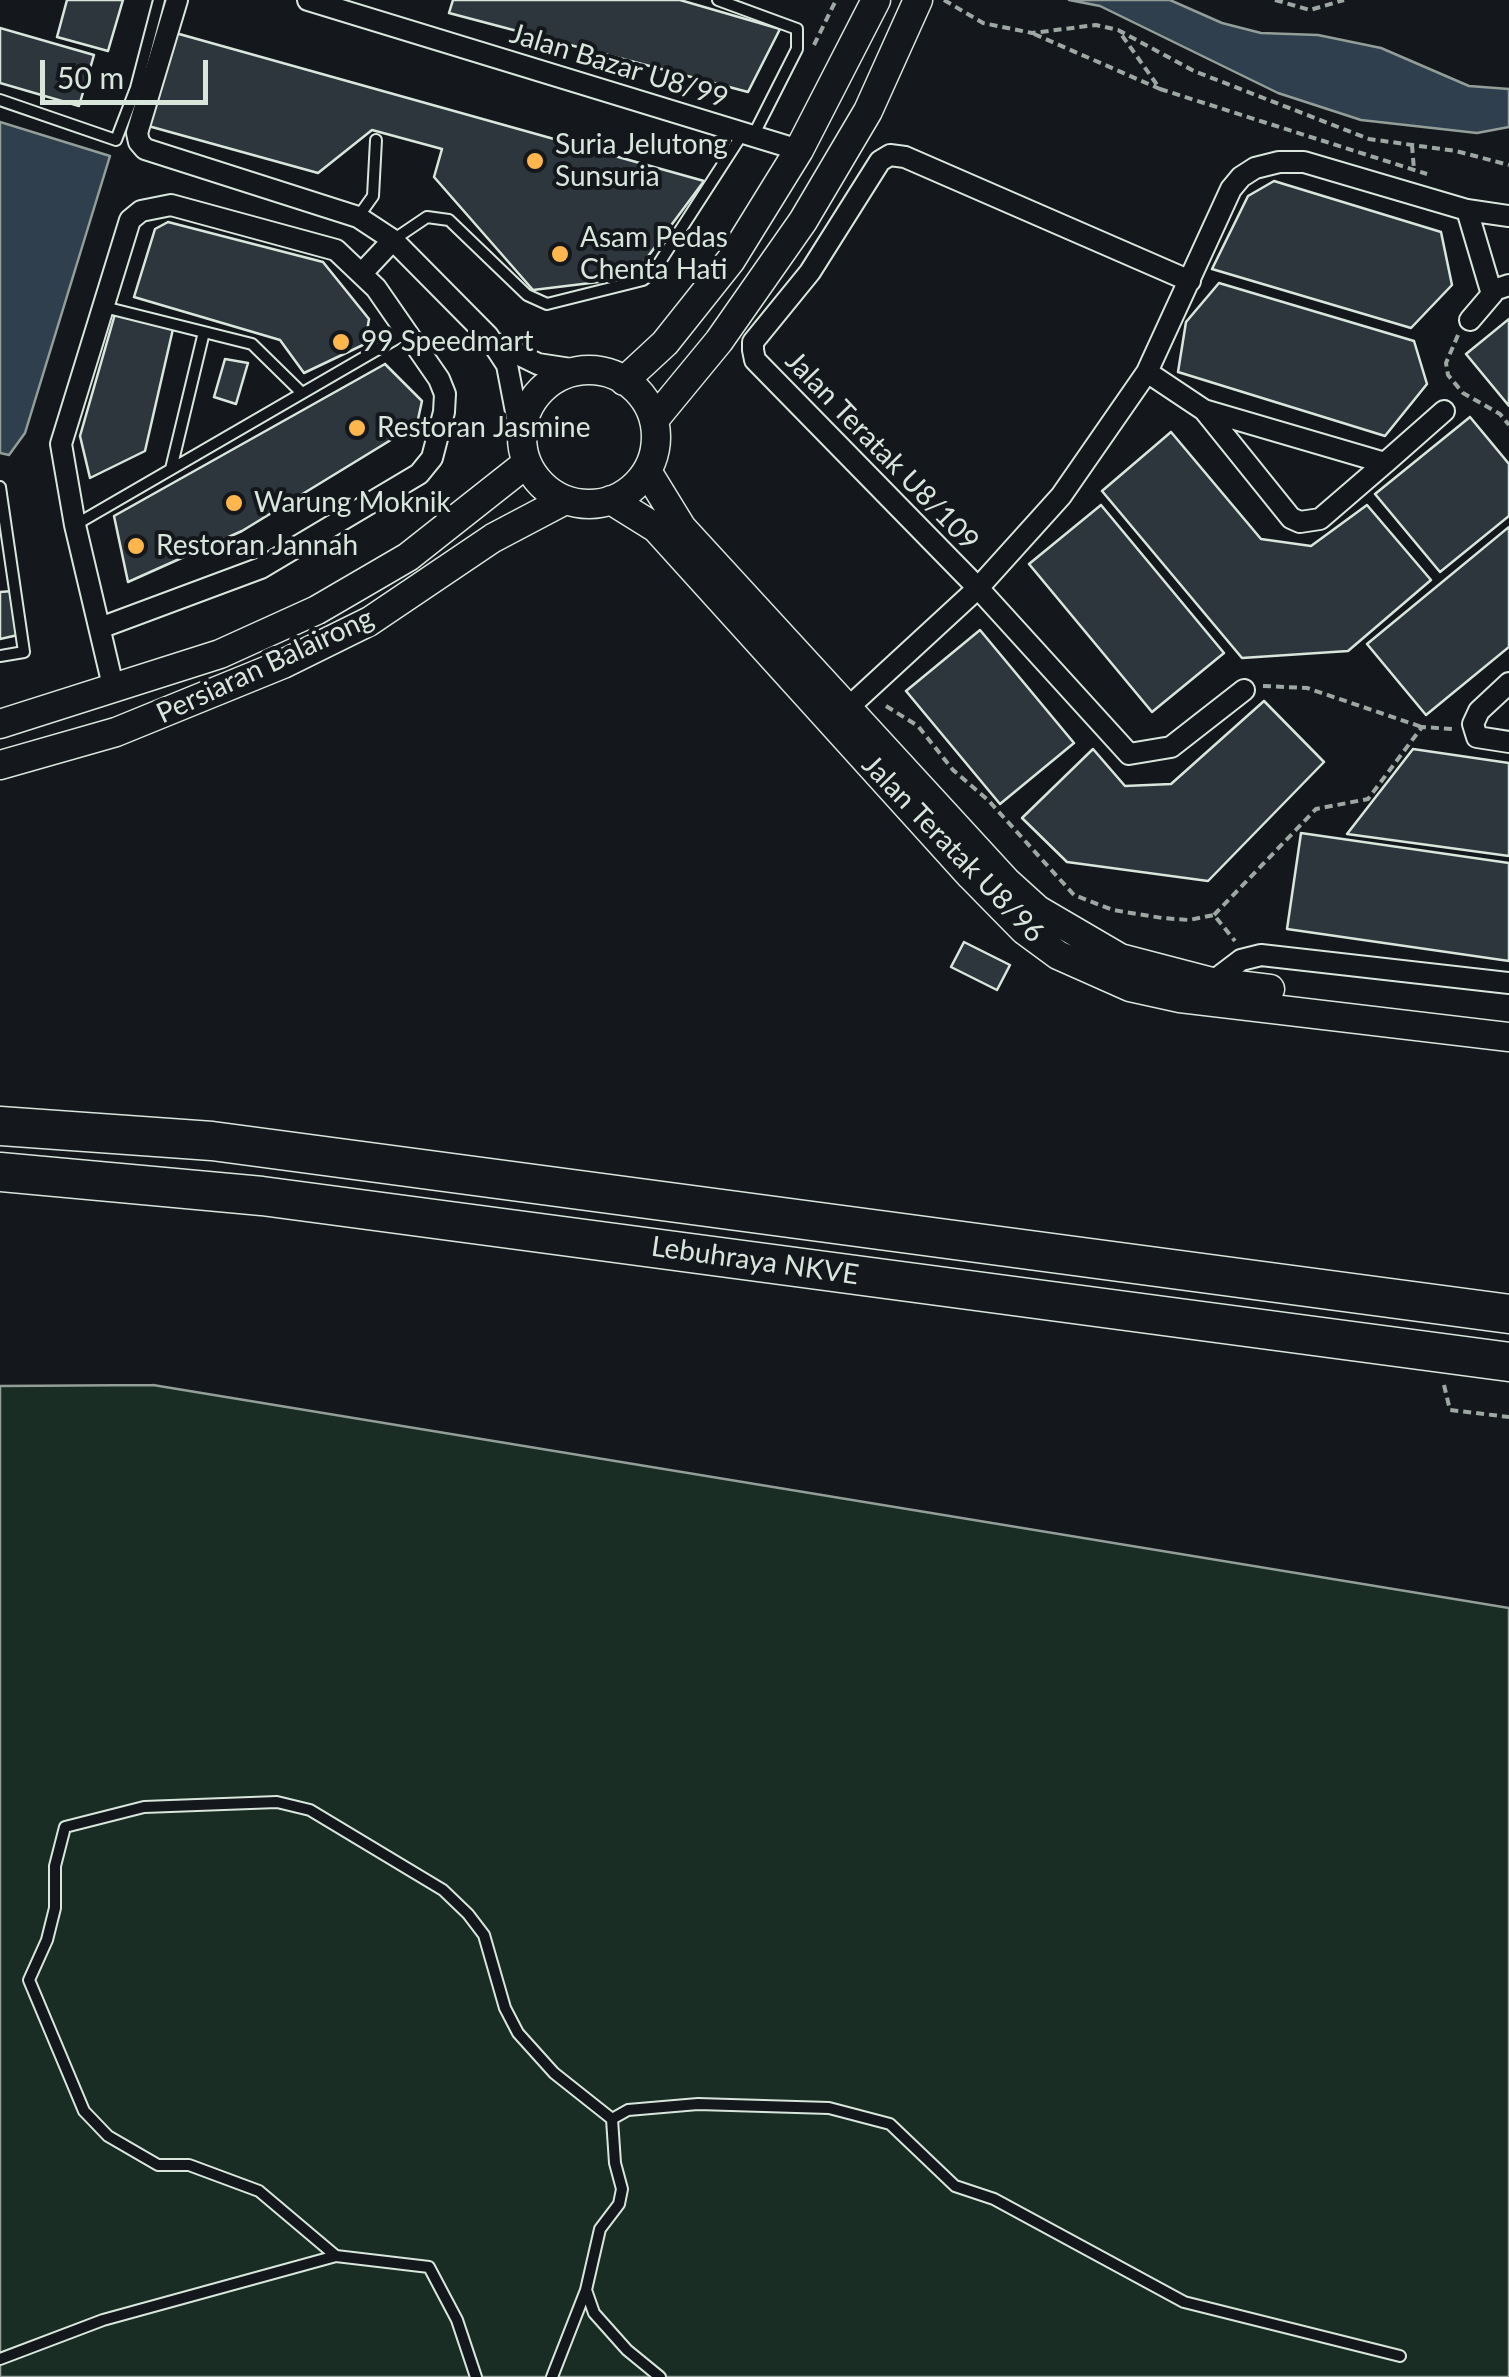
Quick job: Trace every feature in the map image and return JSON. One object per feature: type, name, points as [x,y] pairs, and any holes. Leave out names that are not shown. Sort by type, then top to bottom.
[{"type":"highway","name":"Lebuhraya NKVE","points":[[0,1126],[212,1141],[1509,1314]]},
{"type":"highway","name":"Lebuhraya NKVE","points":[[0,1172],[262,1196],[1509,1362]]},
{"type":"street","points":[[177,0],[137,132],[145,149],[358,217],[393,240],[488,336],[515,356],[624,381],[648,404],[654,420],[654,455],[638,484],[612,500],[596,504],[565,500],[536,479],[524,453],[507,365],[488,336]]},
{"type":"street","name":"Jalan Bazar U8/99","points":[[308,0],[799,150]]},
{"type":"street","points":[[654,420],[765,280],[868,111],[918,0]]},
{"type":"street","points":[[624,381],[664,343],[731,260],[799,150],[871,12]]},
{"type":"street","name":"Jalan Teratak U8/109","points":[[1190,281],[905,157],[890,156],[880,161],[810,272],[753,342],[753,350],[755,360],[978,588],[1129,754],[1171,747],[1244,690]]},
{"type":"street","points":[[840,716],[978,588],[1061,496],[1147,372],[1231,189],[1255,168],[1304,162],[1467,210],[1509,216]]},
{"type":"street","points":[[100,628],[261,568],[419,474],[439,440],[445,394],[363,272],[336,250],[185,207],[156,207],[130,220],[60,444],[74,525],[114,690]]},
{"type":"street","points":[[1467,210],[1501,289],[1470,320]]},
{"type":"street","points":[[363,272],[393,240]]},
{"type":"street","points":[[524,453],[524,422],[545,386],[584,371]]},
{"type":"street","points":[[1147,372],[1204,410],[1291,518],[1300,522],[1320,518],[1444,411]]},
{"type":"street","points":[[1204,410],[1385,462]]},
{"type":"street","name":"Persiaran Balairong","points":[[0,724],[220,654],[318,610],[408,557],[524,453]]},
{"type":"street","name":"Jalan Teratak U8/96","points":[[647,471],[682,528],[840,716],[1024,930],[1058,955],[1108,980],[1180,998],[1509,1036]]},
{"type":"street","name":"Persiaran Balairong","points":[[0,765],[116,732],[283,664],[370,621],[493,538],[565,500]]},
{"type":"street","name":"Jalan Teratak U8/96","points":[[612,500],[656,528],[1038,910],[1120,958],[1212,982],[1509,1020]]},
{"type":"street","points":[[1509,683],[1479,711],[1473,731],[1483,739],[1509,742]]},
{"type":"street","points":[[1212,982],[1241,960],[1261,955],[1509,983]]},
{"type":"lane","points":[[0,100],[116,140],[136,88],[158,0]]},
{"type":"lane","points":[[393,240],[428,217],[449,220],[526,295],[547,304],[644,280],[748,134],[797,49],[797,29],[718,0]]},
{"type":"lane","points":[[358,217],[373,196],[376,140]]},
{"type":"lane","points":[[103,306],[262,350],[302,393]]},
{"type":"lane","points":[[172,469],[204,332]]},
{"type":"lane","points":[[74,525],[406,332]]},
{"type":"lane","points":[[0,487],[24,652],[0,656]]},
{"type":"lane","points":[[336,2256],[258,2192],[189,2166],[158,2165],[108,2136],[84,2112],[28,1980],[48,1940],[55,1908],[58,1845],[65,1827],[144,1807],[277,1802],[310,1810],[443,1890],[468,1914],[484,1935],[505,2008],[518,2033],[554,2073],[612,2120],[615,2163],[622,2189],[619,2204],[600,2230],[586,2290],[552,2377]]},
{"type":"lane","points":[[612,2120],[628,2110],[698,2104],[830,2108],[890,2124],[956,2186],[994,2200],[1184,2302],[1400,2356]]},
{"type":"lane","points":[[0,2359],[104,2320],[192,2300],[336,2256],[430,2266],[457,2320],[476,2377]]},
{"type":"lane","points":[[586,2290],[594,2313],[627,2350],[660,2377]]},
{"type":"path","points":[[944,0],[983,23],[1032,33],[1160,88],[1433,176]]},
{"type":"path","points":[[1275,0],[1310,10],[1344,0]]},
{"type":"path","points":[[1032,33],[1096,25],[1118,30],[1194,71],[1289,112],[1369,140],[1509,165]]},
{"type":"path","points":[[1118,30],[1160,88]]},
{"type":"path","points":[[1412,145],[1414,170]]},
{"type":"path","points":[[1470,320],[1450,352],[1448,375],[1454,385],[1500,414],[1509,425]]},
{"type":"path","points":[[1244,690],[1282,685],[1307,688],[1422,727],[1473,731]]},
{"type":"path","points":[[886,706],[918,726],[952,770],[988,800],[1074,895],[1113,910],[1188,920],[1214,915],[1316,809],[1368,799],[1422,727]]},
{"type":"path","points":[[1214,915],[1240,946],[1261,955]]},
{"type":"path","points":[[1436,1352],[1450,1410],[1509,1418]]},
{"type":"green space","points":[[153,1385],[1509,1608],[1509,2377],[0,2377],[0,1386]]},
{"type":"water","points":[[1069,0],[1170,0],[1222,23],[1261,33],[1318,35],[1381,48],[1469,86],[1509,89],[1509,127],[1477,133],[1361,120],[1278,93],[1100,6]]},
{"type":"water","points":[[0,122],[110,156],[25,433],[9,455],[0,453]]},
{"type":"building","points":[[67,0],[123,0],[108,51],[57,37]]},
{"type":"building","points":[[453,0],[680,0],[780,29],[748,92],[449,13]]},
{"type":"building","points":[[0,28],[94,55],[79,106],[0,83]]},
{"type":"building","name":"Suria Jelutong Sunsuria","points":[[172,32],[704,181],[632,278],[533,290],[434,177],[442,149],[372,130],[318,173],[141,124]]},
{"type":"building","points":[[1274,181],[1441,232],[1452,285],[1411,328],[1212,269],[1248,196]]},
{"type":"building","points":[[168,222],[323,262],[369,319],[365,344],[304,373],[280,340],[134,297],[155,229]]},
{"type":"building","points":[[1219,283],[1414,341],[1427,384],[1385,436],[1178,372],[1186,322]]},
{"type":"building","points":[[115,314],[173,329],[145,451],[90,478],[80,436]]},
{"type":"building","points":[[1509,319],[1509,406],[1466,354]]},
{"type":"building","points":[[225,359],[248,363],[236,404],[214,397]]},
{"type":"building","points":[[385,364],[422,401],[417,424],[242,531],[128,582],[114,516]]},
{"type":"building","points":[[1470,417],[1509,464],[1509,516],[1440,572],[1375,494]]},
{"type":"building","points":[[1171,432],[1261,539],[1311,546],[1367,505],[1431,580],[1348,651],[1242,658],[1102,491]]},
{"type":"building","points":[[1101,505],[1224,653],[1152,712],[1029,564]]},
{"type":"building","points":[[1509,527],[1509,647],[1426,715],[1367,644]]},
{"type":"building","points":[[13,591],[18,635],[0,639],[0,592]]},
{"type":"building","points":[[980,630],[1074,743],[1000,804],[906,691]]},
{"type":"building","points":[[1264,701],[1324,762],[1208,881],[1067,862],[1022,818],[1093,749],[1125,786],[1171,784]]},
{"type":"building","points":[[1413,749],[1509,763],[1509,856],[1347,834]]},
{"type":"building","points":[[1301,833],[1509,863],[1509,961],[1287,929]]},
{"type":"building","points":[[964,942],[1010,965],[997,990],[951,967]]},
{"type":"place","name":"Suria Jelutong Sunsuria","points":[[535,161]]},
{"type":"place","name":"Asam Pedas Chenta Hati","points":[[560,254]]},
{"type":"place","name":"99 Speedmart","points":[[341,342]]},
{"type":"place","name":"Restoran Jasmine","points":[[357,428]]},
{"type":"place","name":"Warung Moknik","points":[[234,503]]},
{"type":"place","name":"Restoran Jannah","points":[[136,546]]}]
